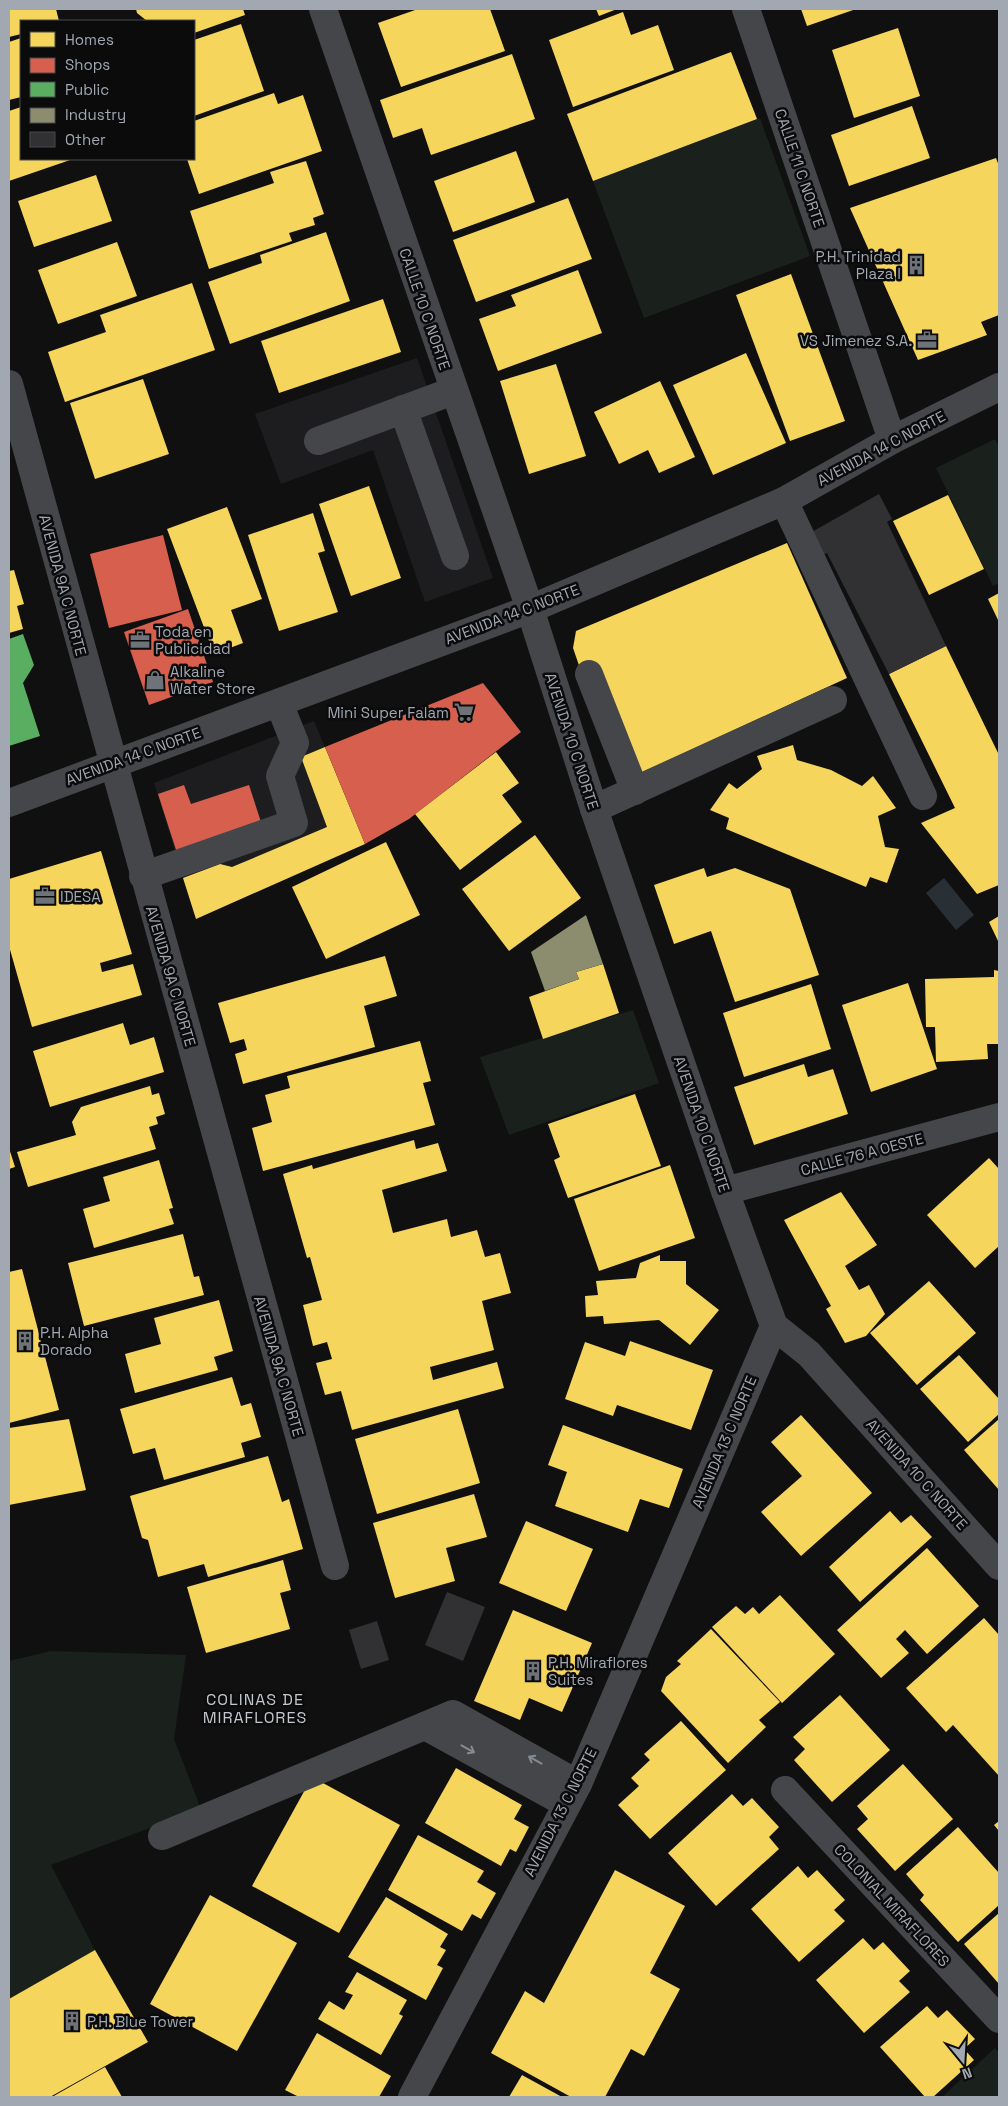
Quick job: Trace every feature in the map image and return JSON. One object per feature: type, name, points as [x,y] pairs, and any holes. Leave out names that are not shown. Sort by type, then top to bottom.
[{"type":"street","name":"CALLE 10 C NORTE","points":[[323,9],[453,391],[530,609]]},
{"type":"street","name":"CALLE 11 C NORTE","points":[[746,9],[892,440]]},
{"type":"street","name":"AVENIDA 9A C NORTE","points":[[9,384],[112,764],[335,1566]]},
{"type":"street","name":"AVENIDA 14 C NORTE","points":[[9,803],[530,609],[784,501],[892,440],[999,387]]},
{"type":"street","points":[[318,441],[453,391]]},
{"type":"street","points":[[403,409],[455,556]]},
{"type":"street","points":[[784,501],[923,796]]},
{"type":"street","name":"AVENIDA 10 C NORTE","points":[[530,609],[594,809],[725,1191],[774,1326],[809,1354],[999,1566]]},
{"type":"street","points":[[589,674],[635,791]]},
{"type":"street","points":[[594,809],[833,700]]},
{"type":"street","points":[[143,876],[294,823],[280,776],[294,743],[278,702]]},
{"type":"street","name":"CALLE 76 A OESTE","points":[[725,1191],[999,1117]]},
{"type":"street","name":"AVENIDA 13 C NORTE","points":[[412,2097],[572,1794],[774,1326]]},
{"type":"street","points":[[162,1836],[425,1726],[572,1794]]},
{"type":"street","name":"COLONIAL MIRAFLORES","points":[[785,1790],[999,2019]]},
{"type":"shaded area","points":[[760,118],[810,256],[644,318],[593,181]]},
{"type":"shaded area","points":[[417,358],[493,578],[425,602],[373,450],[281,484],[255,414]]},
{"type":"shaded area","points":[[995,439],[999,447],[999,583],[993,586],[936,468]]},
{"type":"shaded area","points":[[314,721],[365,844],[196,919],[154,783]]},
{"type":"shaded area","points":[[944,878],[974,915],[956,930],[926,893]]},
{"type":"shaded area","points":[[633,1010],[659,1083],[509,1135],[480,1057]]},
{"type":"shaded area","points":[[51,1651],[186,1655],[174,1739],[201,1809],[51,1865],[95,1950],[9,1999],[9,1661]]},
{"type":"shaded area","points":[[995,2048],[999,2053],[999,2097],[942,2097]]},
{"type":"building: Homes","points":[[9,9],[56,9],[59,20],[20,20],[20,34],[9,37]]},
{"type":"building: Homes","points":[[136,9],[243,9],[245,15],[195,33],[195,20],[146,20],[137,13]]},
{"type":"building: Homes","points":[[418,9],[490,9],[505,51],[401,87],[378,23]]},
{"type":"building: Homes","points":[[596,9],[617,9],[599,16]]},
{"type":"building: Homes","points":[[801,9],[856,9],[807,26]]},
{"type":"building: Homes","points":[[623,12],[631,35],[658,25],[674,70],[573,107],[549,40]]},
{"type":"building: Homes","points":[[241,24],[264,91],[195,116],[195,40]]},
{"type":"building: Homes","points":[[898,28],[920,96],[854,118],[832,50]]},
{"type":"building: Homes","points":[[20,38],[20,97],[9,100],[9,42]]},
{"type":"building: Homes","points":[[731,52],[757,119],[593,181],[567,114]]},
{"type":"building: Homes","points":[[512,54],[535,119],[431,155],[422,128],[393,138],[380,100]]},
{"type":"building: Homes","points":[[274,93],[278,104],[303,95],[322,151],[199,194],[187,160],[195,160],[195,121]]},
{"type":"building: Homes","points":[[912,106],[930,158],[849,186],[831,135]]},
{"type":"building: Homes","points":[[20,107],[20,160],[70,160],[9,181],[9,111]]},
{"type":"building: Homes","points":[[516,151],[535,202],[453,232],[434,181]]},
{"type":"building: Homes","name":"P.H. Trinidad Plaza I","points":[[996,158],[999,166],[999,315],[981,322],[987,335],[918,360],[850,208]]},
{"type":"building: Homes","points":[[306,161],[324,214],[313,218],[315,225],[289,233],[292,241],[209,269],[190,211],[274,183],[270,172]]},
{"type":"building: Homes","points":[[96,175],[112,221],[34,247],[18,201]]},
{"type":"building: Homes","points":[[568,198],[592,259],[476,302],[453,240]]},
{"type":"building: Homes","points":[[326,232],[350,301],[230,344],[208,282],[262,263],[260,255]]},
{"type":"building: Homes","points":[[117,242],[137,296],[58,324],[38,270]]},
{"type":"building: Homes","points":[[578,270],[602,333],[498,371],[479,319],[516,306],[511,295]]},
{"type":"building: Homes","points":[[791,274],[845,421],[790,441],[736,295]]},
{"type":"building: Homes","points":[[192,283],[215,350],[65,402],[48,352],[106,332],[100,315]]},
{"type":"building: Homes","points":[[383,299],[401,352],[279,393],[261,341]]},
{"type":"building: Homes","points":[[746,353],[786,443],[713,475],[673,385]]},
{"type":"building: Homes","points":[[556,364],[586,456],[529,474],[500,381]]},
{"type":"building: Homes","points":[[143,379],[169,454],[95,479],[70,403]]},
{"type":"building: Homes","points":[[660,381],[695,457],[659,473],[648,450],[619,464],[594,412]]},
{"type":"building: Homes","points":[[369,486],[401,578],[351,596],[319,504]]},
{"type":"building: Homes","points":[[948,495],[984,569],[929,595],[893,521]]},
{"type":"building: Homes","points":[[227,507],[262,599],[231,610],[243,643],[214,654],[167,529]]},
{"type":"building: Homes","points":[[313,513],[325,551],[318,553],[338,612],[279,631],[248,535]]},
{"type":"building: Homes","points":[[787,543],[847,678],[641,773],[583,677],[573,648],[576,631]]},
{"type":"building: Homes","points":[[14,570],[24,604],[17,606],[23,629],[9,633],[9,571]]},
{"type":"building: Homes","points":[[999,593],[999,622],[988,599]]},
{"type":"building: Homes","points":[[946,646],[999,755],[999,885],[977,894],[921,823],[955,808],[889,674]]},
{"type":"building: Homes","points":[[793,745],[797,760],[831,770],[862,786],[873,776],[896,808],[878,816],[885,847],[899,849],[887,883],[870,877],[866,887],[726,829],[729,818],[710,810],[729,783],[737,789],[762,769],[757,756]]},
{"type":"building: Homes","points":[[325,747],[365,844],[196,919],[183,878],[220,864],[232,867],[327,827],[301,757]]},
{"type":"building: Homes","points":[[496,752],[519,783],[502,795],[522,822],[460,870],[415,814]]},
{"type":"building: Homes","points":[[535,835],[581,898],[509,951],[462,889]]},
{"type":"building: Homes","points":[[386,842],[420,915],[326,959],[292,887]]},
{"type":"building: Homes","points":[[101,851],[132,954],[100,963],[102,972],[133,964],[142,995],[32,1027],[9,946],[9,879]]},
{"type":"building: Homes","points":[[704,868],[707,877],[735,868],[790,889],[819,975],[735,1002],[711,931],[674,944],[654,885]]},
{"type":"building: Homes","points":[[999,916],[999,943],[989,922]]},
{"type":"building: Homes","points":[[385,956],[397,996],[364,1006],[375,1047],[243,1084],[235,1054],[247,1050],[244,1039],[230,1043],[218,1003]]},
{"type":"building: Homes","points":[[603,964],[619,1013],[543,1039],[529,997],[579,979],[576,972]]},
{"type":"building: Homes","points":[[994,970],[999,971],[999,1044],[987,1044],[988,1059],[936,1062],[935,1027],[926,1027],[925,979],[994,977]]},
{"type":"building: Homes","points":[[908,983],[937,1069],[871,1092],[842,1005]]},
{"type":"building: Homes","points":[[811,984],[831,1049],[744,1077],[723,1013]]},
{"type":"building: Homes","points":[[123,1023],[130,1045],[154,1037],[164,1072],[50,1107],[33,1051]]},
{"type":"building: Homes","points":[[420,1041],[431,1081],[423,1083],[435,1125],[263,1171],[252,1128],[272,1122],[265,1095],[290,1088],[287,1076]]},
{"type":"building: Homes","points":[[804,1064],[808,1077],[833,1069],[848,1114],[754,1145],[734,1087]]},
{"type":"building: Homes","points":[[150,1086],[152,1095],[159,1093],[165,1114],[156,1117],[158,1124],[149,1127],[156,1149],[28,1187],[17,1152],[76,1135],[72,1122],[81,1107]]},
{"type":"building: Homes","points":[[635,1094],[661,1166],[568,1198],[554,1160],[560,1157],[548,1124]]},
{"type":"building: Homes","points":[[414,1140],[416,1149],[438,1143],[447,1171],[382,1190],[393,1233],[447,1219],[451,1237],[477,1230],[485,1257],[500,1253],[511,1293],[482,1301],[494,1350],[430,1367],[433,1380],[497,1362],[504,1388],[352,1430],[341,1391],[325,1395],[316,1363],[332,1359],[327,1342],[313,1346],[303,1305],[322,1300],[310,1257],[307,1258],[283,1174],[312,1165],[313,1169]]},
{"type":"building: Homes","points":[[9,1148],[15,1167],[9,1169]]},
{"type":"building: Homes","points":[[989,1158],[999,1169],[999,1246],[975,1268],[927,1215]]},
{"type":"building: Homes","points":[[159,1160],[173,1208],[169,1209],[174,1224],[94,1248],[83,1209],[110,1201],[103,1177]]},
{"type":"building: Homes","points":[[670,1165],[695,1238],[599,1271],[574,1199]]},
{"type":"building: Homes","points":[[841,1192],[877,1245],[845,1266],[859,1290],[869,1285],[885,1314],[866,1336],[845,1343],[826,1309],[831,1306],[784,1220]]},
{"type":"building: Homes","points":[[183,1234],[194,1277],[199,1276],[204,1295],[84,1326],[68,1263]]},
{"type":"building: Homes","points":[[660,1255],[660,1261],[686,1261],[686,1284],[719,1310],[690,1345],[659,1320],[604,1324],[603,1316],[586,1317],[585,1296],[598,1295],[596,1281],[636,1278],[640,1263]]},
{"type":"building: Homes","name":"P.H. Alpha Dorado","points":[[22,1269],[59,1410],[9,1423],[9,1272]]},
{"type":"building: Homes","points":[[929,1281],[976,1333],[917,1385],[870,1333]]},
{"type":"building: Homes","points":[[219,1300],[233,1351],[214,1357],[218,1370],[135,1393],[125,1354],[161,1344],[154,1318]]},
{"type":"building: Homes","points":[[630,1341],[713,1370],[691,1430],[617,1405],[613,1416],[565,1399],[585,1342],[625,1356]]},
{"type":"building: Homes","points":[[959,1355],[999,1399],[999,1414],[968,1442],[920,1389]]},
{"type":"building: Homes","points":[[232,1377],[241,1406],[251,1403],[261,1437],[241,1443],[245,1457],[164,1480],[155,1448],[133,1454],[120,1409]]},
{"type":"building: Homes","points":[[458,1409],[480,1483],[377,1514],[355,1439]]},
{"type":"building: Homes","points":[[801,1415],[872,1493],[801,1556],[761,1512],[802,1476],[771,1442]]},
{"type":"building: Homes","points":[[69,1419],[86,1490],[9,1505],[9,1428]]},
{"type":"building: Homes","points":[[999,1419],[999,1490],[964,1450]]},
{"type":"building: Homes","points":[[563,1425],[683,1469],[669,1508],[640,1499],[628,1532],[555,1506],[567,1472],[548,1465]]},
{"type":"building: Homes","points":[[268,1456],[282,1502],[289,1499],[303,1549],[208,1577],[204,1564],[158,1577],[148,1540],[142,1538],[130,1496]]},
{"type":"building: Homes","points":[[474,1494],[487,1537],[446,1548],[455,1581],[395,1598],[373,1523]]},
{"type":"building: Homes","points":[[890,1511],[901,1523],[911,1515],[932,1537],[860,1602],[829,1567]]},
{"type":"building: Homes","points":[[526,1521],[593,1549],[566,1611],[499,1583]]},
{"type":"building: Homes","points":[[927,1548],[979,1606],[927,1654],[905,1630],[896,1639],[909,1653],[881,1678],[837,1630]]},
{"type":"building: Homes","points":[[283,1560],[291,1590],[280,1593],[290,1629],[206,1653],[187,1587]]},
{"type":"building: Homes","points":[[780,1595],[835,1654],[782,1703],[712,1627],[736,1606],[745,1614],[753,1607],[759,1614]]},
{"type":"building: Homes","name":"P.H. Miraflores Suites","points":[[513,1610],[592,1643],[562,1712],[529,1698],[520,1720],[474,1701]]},
{"type":"building: Homes","points":[[984,1618],[999,1635],[999,1776],[953,1725],[946,1732],[906,1688]]},
{"type":"building: Homes","points":[[711,1629],[780,1702],[759,1720],[766,1727],[728,1763],[661,1691],[666,1677],[681,1664],[677,1661]]},
{"type":"building: Homes","points":[[840,1695],[890,1750],[832,1802],[794,1760],[805,1749],[793,1737]]},
{"type":"building: Homes","points":[[681,1721],[726,1770],[650,1839],[618,1805],[639,1786],[631,1778],[650,1760],[644,1754]]},
{"type":"building: Homes","points":[[903,1764],[953,1819],[895,1871],[857,1829],[868,1819],[857,1806]]},
{"type":"building: Homes","points":[[456,1768],[522,1805],[514,1819],[529,1827],[516,1852],[510,1849],[501,1866],[425,1823]]},
{"type":"building: Homes","points":[[312,1777],[400,1825],[339,1933],[252,1886]]},
{"type":"building: Homes","points":[[732,1794],[743,1806],[752,1798],[779,1827],[769,1837],[779,1849],[716,1906],[668,1853]]},
{"type":"building: Homes","points":[[999,1821],[999,1831],[994,1825]]},
{"type":"building: Homes","points":[[958,1827],[999,1873],[999,1905],[958,1942],[920,1900],[924,1895],[906,1874]]},
{"type":"building: Homes","points":[[418,1835],[484,1871],[477,1882],[496,1893],[481,1919],[472,1914],[462,1931],[388,1890]]},
{"type":"building: Homes","points":[[798,1866],[808,1878],[817,1870],[845,1900],[834,1910],[845,1921],[799,1962],[751,1909]]},
{"type":"building: Homes","points":[[615,1870],[685,1906],[650,1973],[680,1989],[644,2056],[631,2049],[605,2097],[571,2097],[491,2053],[525,1991],[544,2003]]},
{"type":"building: Homes","points":[[210,1895],[297,1943],[237,2051],[150,2004]]},
{"type":"building: Homes","points":[[386,1897],[448,1934],[440,1947],[446,1950],[437,1965],[443,1968],[426,2000],[348,1957]]},
{"type":"building: Homes","points":[[999,1913],[999,1984],[964,1944]]},
{"type":"building: Homes","points":[[863,1938],[874,1950],[883,1942],[910,1971],[899,1981],[910,1992],[864,2033],[816,1980]]},
{"type":"building: Homes","name":"P.H. Blue Tower","points":[[95,1950],[148,2042],[50,2097],[9,2097],[9,1999]]},
{"type":"building: Homes","points":[[357,1972],[407,2000],[399,2014],[403,2016],[381,2055],[318,2019],[329,2001],[344,2010],[353,1995],[345,1992]]},
{"type":"building: Homes","points":[[927,2006],[938,2018],[947,2010],[975,2039],[964,2049],[974,2060],[933,2097],[925,2097],[880,2047]]},
{"type":"building: Homes","points":[[317,2033],[391,2076],[379,2097],[299,2097],[285,2090]]},
{"type":"building: Homes","points":[[105,2067],[122,2097],[52,2097]]},
{"type":"building: Homes","points":[[522,2075],[562,2097],[509,2097]]},
{"type":"building: Shops","points":[[163,535],[182,610],[109,628],[90,554]]},
{"type":"building: Shops","points":[[188,609],[213,682],[149,705],[124,632]]},
{"type":"building: Shops","points":[[483,683],[521,732],[409,819],[365,844],[325,747]]},
{"type":"building: Shops","points":[[184,785],[191,804],[249,785],[262,825],[177,853],[158,794]]},
{"type":"building: Public","points":[[23,634],[34,665],[23,683],[40,736],[9,746],[9,639]]},
{"type":"building: Industry","points":[[586,915],[603,964],[576,972],[579,979],[545,991],[531,952]]},
{"type":"building: Other","points":[[879,494],[892,519],[887,522],[946,646],[889,674],[827,553],[822,555],[810,533]]},
{"type":"building: Other","points":[[447,1592],[485,1607],[463,1661],[425,1645]]},
{"type":"building: Other","points":[[377,1621],[389,1660],[361,1669],[349,1630]]},
{"type":"place","name":"P.H. Trinidad Plaza I","points":[[916,265]]},
{"type":"place","name":"VS Jimenez S.A.","points":[[927,340]]},
{"type":"place","name":"Toda en Publicidad","points":[[140,640]]},
{"type":"place","name":"Alkaline Water Store","points":[[155,680]]},
{"type":"place","name":"Mini Super Falam","points":[[464,712]]},
{"type":"place","name":"IDESA","points":[[45,896]]},
{"type":"place","name":"P.H. Alpha Dorado","points":[[25,1341]]},
{"type":"place","name":"P.H. Miraflores Suites","points":[[533,1671]]},
{"type":"place","name":"P.H. Blue Tower","points":[[72,2021]]},
{"type":"district","name":"COLINAS DE MIRAFLORES","points":[[255,1708]]}]
